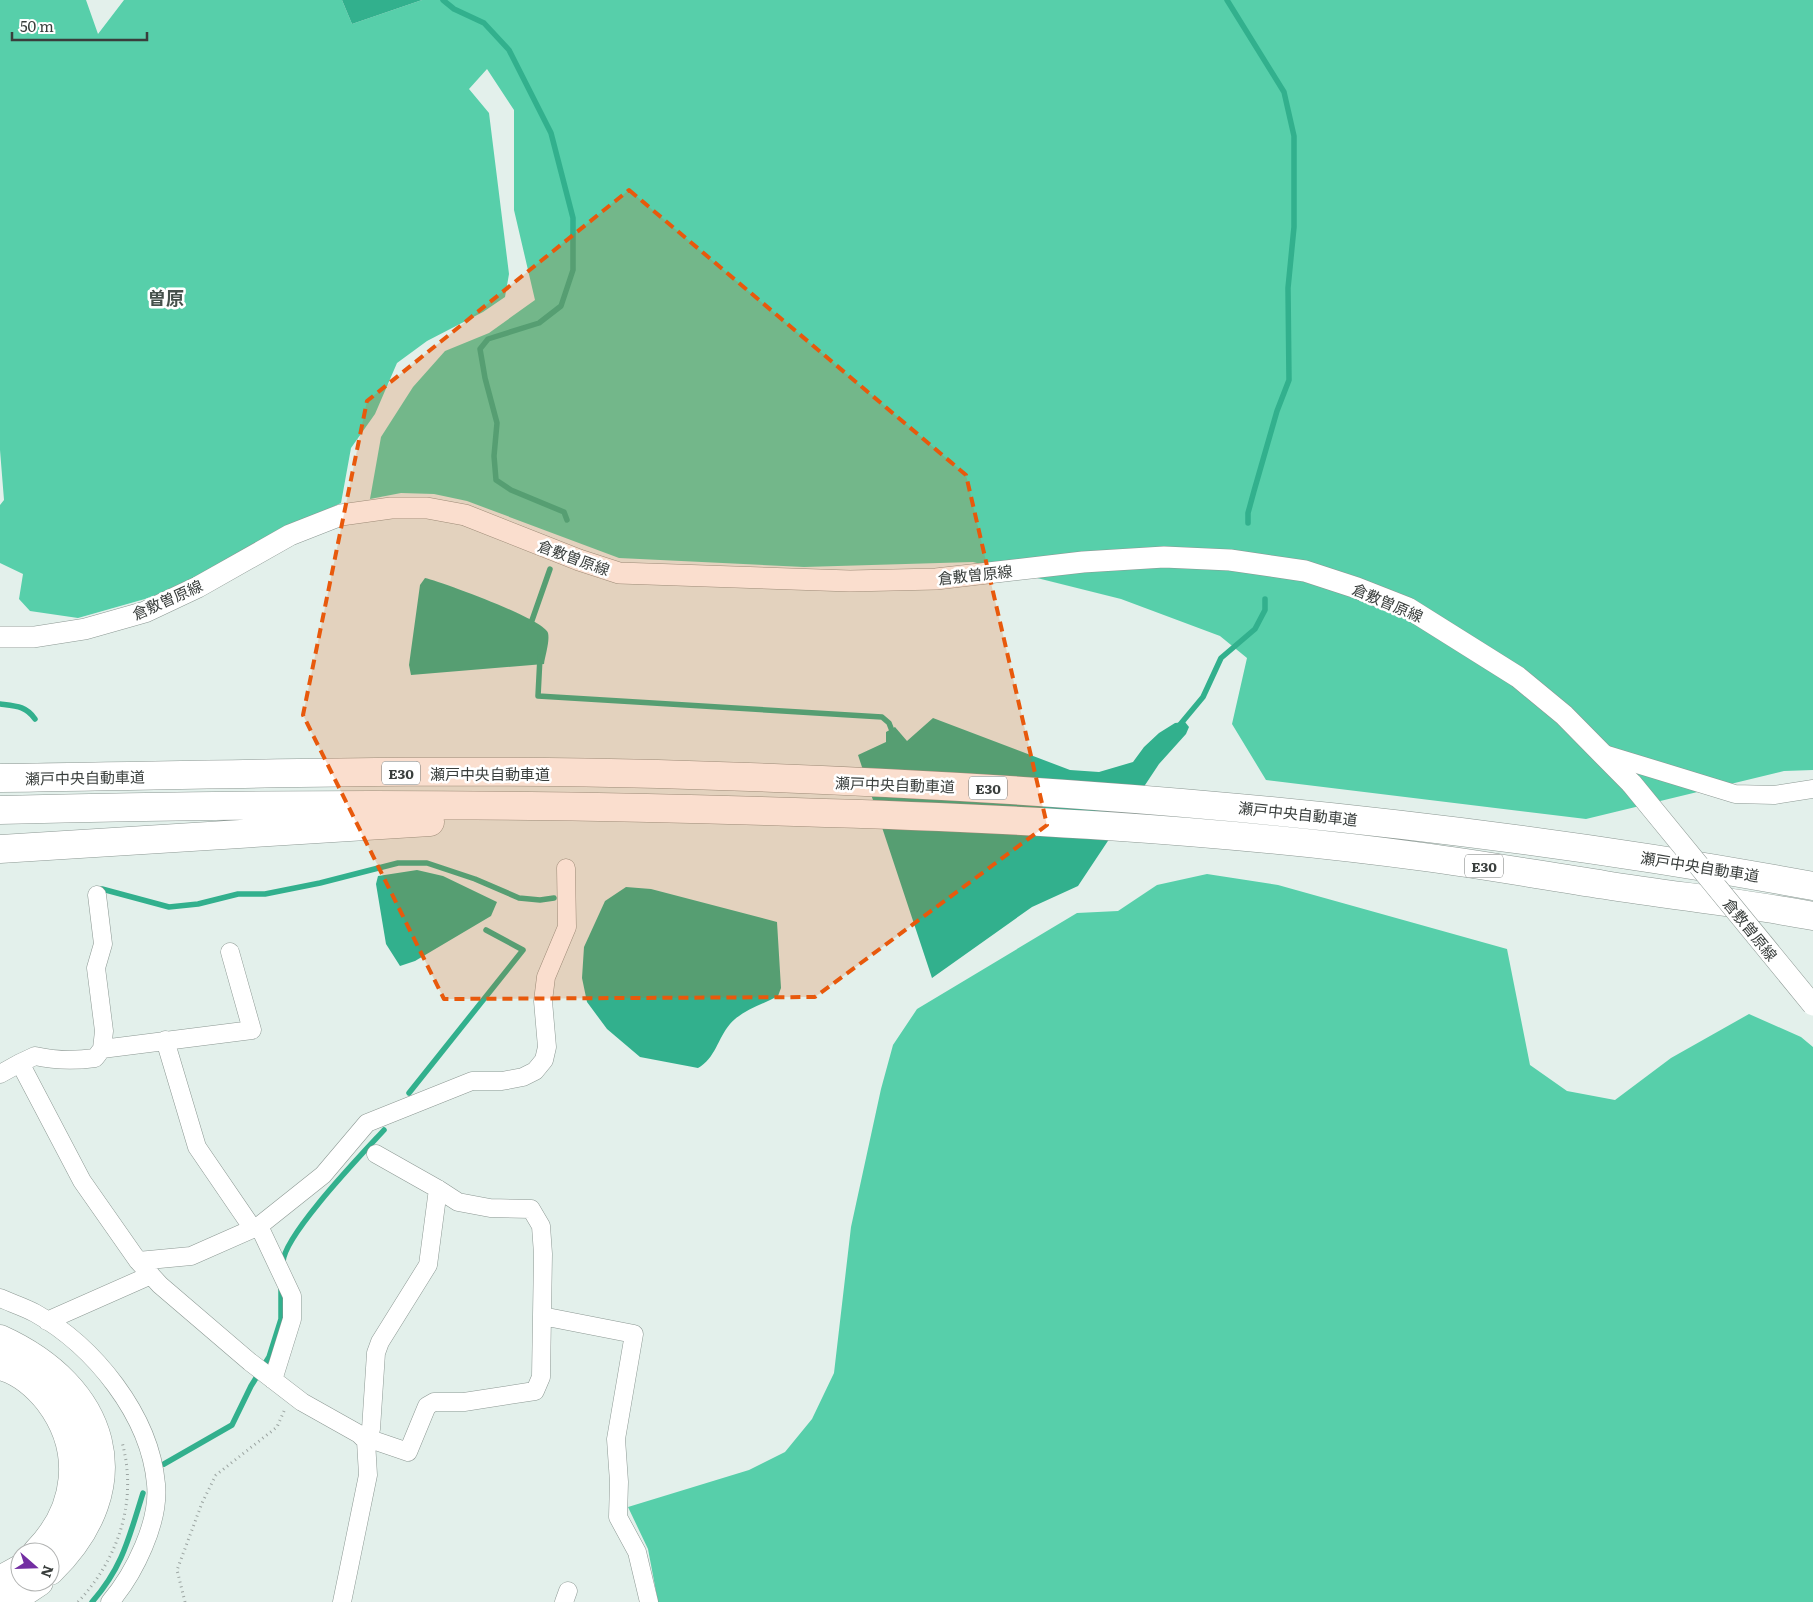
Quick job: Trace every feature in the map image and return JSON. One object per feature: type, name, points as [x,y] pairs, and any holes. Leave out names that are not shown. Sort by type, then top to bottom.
[{"type":"highway","name":"瀬戸中央自動車道","points":[[0,778],[399,773],[657,774],[940,785],[1172,801],[1317,814],[1498,835],[1717,868],[1813,886]]},
{"type":"highway","name":"瀬戸中央自動車道","points":[[0,810],[375,805],[656,807],[938,816],[1153,830],[1424,857],[1611,886],[1750,904],[1813,916]]},
{"type":"highway","points":[[0,848],[656,807]]},
{"type":"highway","points":[[0,1339],[43,1364],[68,1384],[93,1425],[100,1454],[102,1474],[99,1490],[87,1526],[75,1545],[60,1561]]},
{"type":"highway","points":[[0,1366],[10,1368],[38,1388],[60,1415],[68,1433],[74,1470],[69,1500],[53,1534],[46,1542]]},
{"type":"highway","points":[[9,1602],[24,1592]]},
{"type":"street","name":"倉敷曽原線","points":[[0,637],[34,637],[85,629],[145,612],[198,587],[290,535],[341,515],[391,508],[427,508],[465,515],[579,560],[619,573],[850,581],[936,579],[1083,562],[1164,557],[1230,560],[1305,571],[1357,588],[1408,608],[1518,676],[1564,714],[1632,784],[1813,1006]]},
{"type":"street","points":[[1601,753],[1735,794],[1774,795],[1813,789]]},
{"type":"street","points":[[138,1261],[191,1256],[256,1227],[323,1175],[367,1123],[472,1081],[502,1081],[523,1077],[535,1071],[544,1060],[547,1047],[543,1001],[546,977],[567,927],[566,868]]},
{"type":"street","points":[[0,1074],[36,1056],[53,1060],[72,1061],[95,1058],[102,1049],[104,1031],[96,968],[103,944],[97,895]]},
{"type":"street","points":[[102,1049],[252,1030],[230,952]]},
{"type":"street","points":[[165,1040],[197,1148],[256,1227],[290,1294],[292,1319],[272,1379]]},
{"type":"street","points":[[20,1063],[82,1181],[138,1261],[151,1275],[250,1362],[292,1394],[366,1440],[408,1452],[422,1414],[427,1406],[434,1402],[464,1402],[536,1391],[541,1378],[541,1226],[531,1209],[490,1208],[471,1206],[458,1202],[438,1188],[376,1154]]},
{"type":"street","points":[[342,1602],[368,1475],[366,1440],[371,1429],[375,1397],[376,1353],[380,1342],[428,1265],[438,1188]]},
{"type":"street","points":[[47,1321],[151,1275]]},
{"type":"street","points":[[0,1298],[35,1313],[80,1346],[106,1373],[130,1406],[148,1448],[155,1476],[155,1506],[143,1549],[120,1590],[110,1602]]},
{"type":"street","points":[[542,1316],[634,1334],[616,1439],[619,1482],[618,1517],[637,1552],[649,1602]]},
{"type":"path","points":[[185,1602],[177,1570],[216,1475],[277,1427],[292,1394]]},
{"type":"highlighted area","points":[[629,190],[966,475],[1047,825],[815,997],[444,999],[303,715],[367,401]]},
{"type":"shaded area","points":[[0,0],[86,0],[98,34],[124,0],[342,0],[352,24],[422,0],[1813,0],[1813,770],[1784,771],[1586,819],[1266,780],[1232,724],[1247,658],[1220,636],[1121,599],[973,562],[804,567],[619,558],[467,501],[434,494],[401,493],[370,499],[381,437],[413,387],[445,351],[489,333],[535,300],[514,210],[514,110],[487,69],[469,89],[489,113],[509,274],[505,297],[483,312],[427,341],[397,363],[375,414],[351,448],[341,503],[256,543],[180,589],[78,618],[30,611],[19,599],[23,574],[0,563],[0,505],[4,500],[0,450]]},
{"type":"shaded area","points":[[342,0],[422,0],[352,24]]},
{"type":"shaded area","points":[[425,578],[512,610],[542,627],[548,633],[544,664],[411,675],[409,665],[420,585]]},
{"type":"shaded area","points":[[933,718],[1070,770],[1099,772],[1133,762],[1144,747],[1159,733],[1175,723],[1185,722],[1189,727],[1186,734],[1159,764],[1078,886],[1032,907],[932,978],[858,755],[886,742],[886,732],[895,727],[907,741]]},
{"type":"shaded area","points":[[417,870],[443,876],[497,902],[491,916],[415,961],[400,966],[386,944],[376,884],[378,876]]},
{"type":"shaded area","points":[[1207,874],[1278,885],[1507,949],[1530,1065],[1567,1091],[1615,1100],[1671,1058],[1749,1014],[1801,1037],[1813,1047],[1813,1602],[658,1602],[648,1549],[628,1507],[749,1470],[785,1452],[812,1419],[834,1373],[851,1227],[881,1089],[893,1045],[917,1009],[1077,913],[1118,911],[1157,885]]},
{"type":"shaded area","points":[[626,887],[651,889],[777,922],[781,988],[778,996],[746,1011],[735,1019],[712,1054],[698,1068],[640,1057],[607,1029],[587,1002],[582,978],[584,947],[605,901]]},
{"type":"waterway","points":[[443,0],[454,9],[484,23],[509,50],[551,133],[573,218],[573,270],[561,306],[539,323],[488,339],[480,349],[485,378],[497,423],[494,456],[496,480],[511,490],[564,512],[567,520]]},
{"type":"waterway","points":[[1227,0],[1284,92],[1294,136],[1294,227],[1288,288],[1289,380],[1277,411],[1254,491],[1248,513],[1248,523]]},
{"type":"waterway","points":[[530,626],[550,569]]},
{"type":"waterway","points":[[1178,727],[1203,697],[1221,658],[1255,629],[1265,610],[1265,599]]},
{"type":"waterway","points":[[540,657],[538,696],[882,717],[889,723],[894,736]]},
{"type":"waterway","points":[[0,704],[24,709],[35,719]]},
{"type":"waterway","points":[[102,889],[169,907],[198,904],[238,894],[265,894],[320,883],[398,863],[427,863],[475,879],[519,898],[540,900],[554,898]]},
{"type":"waterway","points":[[409,1093],[523,950],[486,930]]},
{"type":"waterway","points":[[283,1262],[296,1233],[343,1175],[384,1130]]},
{"type":"waterway","points":[[164,1464],[232,1425],[251,1386],[269,1357],[281,1319],[281,1287]]},
{"type":"waterway","points":[[92,1602],[103,1589],[118,1564],[129,1538],[143,1493]]},
{"type":"district","name":"曽原","points":[[166,297]]}]
